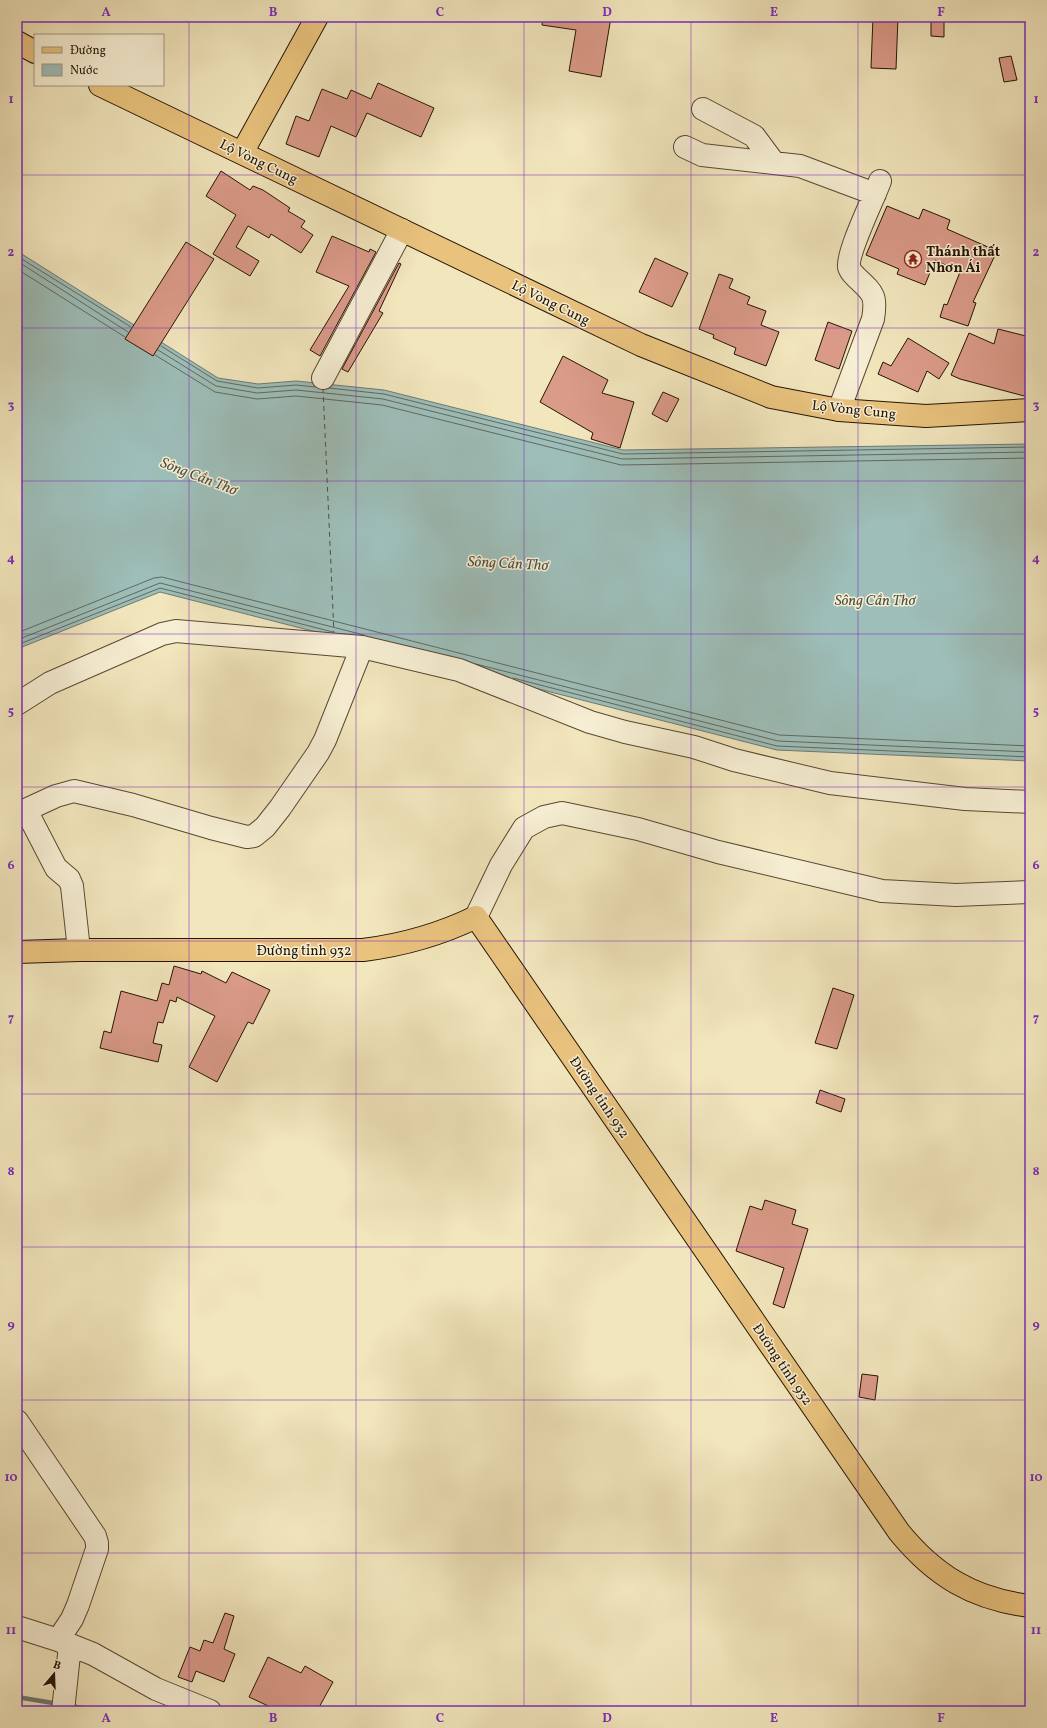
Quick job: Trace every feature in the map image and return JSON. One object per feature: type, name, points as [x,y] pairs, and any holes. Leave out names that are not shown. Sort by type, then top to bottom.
[{"type":"main road","points":[[242,153],[317,17]]},
{"type":"main road","points":[[17,42],[34,51]]},
{"type":"main road","name":"Lộ Vòng Cung","points":[[102,86],[641,345],[771,397],[839,410],[926,416],[1030,410]]},
{"type":"main road","name":"Đường tỉnh 932","points":[[17,952],[79,950],[363,950],[408,943],[448,930],[476,917],[899,1532],[925,1561],[957,1584],[992,1599],[1030,1606]]},
{"type":"street","points":[[703,109],[754,136],[774,164]]},
{"type":"street","points":[[685,147],[702,155],[800,166],[878,188],[851,253],[849,267],[852,273],[874,296],[875,306],[873,319],[839,410]]},
{"type":"street","points":[[323,378],[402,230]]},
{"type":"street","points":[[17,704],[50,682],[162,634],[176,631],[334,640],[459,670],[590,722],[625,732],[694,747],[734,760],[784,772],[838,784],[965,799],[1030,802]]},
{"type":"street","points":[[79,950],[72,886],[69,879],[56,868],[22,812],[56,796],[74,791],[105,798],[233,834],[247,837],[254,836],[265,826],[280,808],[318,753],[325,740],[362,647]]},
{"type":"street","points":[[476,917],[500,865],[524,828],[544,817],[562,813],[638,829],[718,852],[882,890],[956,895],[1030,892]]},
{"type":"street","points":[[17,1421],[95,1536],[98,1543],[72,1619],[65,1649],[62,1711]]},
{"type":"street","points":[[17,1627],[65,1649],[93,1654],[156,1689],[210,1711]]},
{"type":"water","name":"Sông Cần Thơ","points":[[17,251],[218,378],[258,384],[296,381],[384,390],[623,450],[1030,444],[1030,761],[777,750],[160,592],[17,649]]},
{"type":"building","points":[[543,17],[611,17],[601,77],[569,71],[576,30],[542,25]]},
{"type":"building","points":[[873,17],[898,17],[896,69],[871,68]]},
{"type":"building","points":[[931,17],[944,17],[944,37],[931,36]]},
{"type":"building","points":[[1011,56],[1017,80],[1004,82],[999,58]]},
{"type":"building","points":[[378,83],[434,108],[421,137],[367,113],[356,137],[331,126],[319,157],[286,144],[296,116],[309,121],[322,89],[347,99],[351,90],[371,99]]},
{"type":"building","points":[[221,171],[250,190],[253,186],[263,190],[290,208],[288,211],[305,221],[301,227],[313,235],[301,253],[271,234],[269,238],[248,226],[236,247],[259,261],[250,276],[213,254],[236,215],[206,196]]},
{"type":"building","points":[[887,206],[919,219],[923,209],[950,220],[947,229],[997,251],[973,302],[976,303],[968,326],[940,317],[944,304],[947,305],[960,272],[935,260],[925,285],[897,274],[899,269],[866,255]]},
{"type":"building","points":[[332,236],[369,252],[370,249],[376,252],[320,356],[310,350],[349,286],[316,272]]},
{"type":"building","points":[[186,242],[214,259],[153,356],[125,339]]},
{"type":"building","points":[[655,258],[688,273],[672,307],[639,292]]},
{"type":"building","points":[[399,263],[401,264],[379,311],[383,313],[348,372],[342,369]]},
{"type":"building","points":[[719,274],[733,279],[729,288],[750,297],[747,304],[766,311],[761,325],[779,332],[766,366],[734,354],[736,348],[713,338],[714,335],[699,329]]},
{"type":"building","points":[[828,322],[852,331],[839,369],[815,360]]},
{"type":"building","points":[[998,329],[1030,337],[1030,387],[1028,397],[960,379],[951,375],[969,333],[994,344]]},
{"type":"building","points":[[908,338],[949,363],[939,379],[927,371],[918,392],[878,374],[883,362],[891,366]]},
{"type":"building","points":[[563,356],[608,380],[602,393],[634,402],[620,448],[591,439],[593,433],[540,402]]},
{"type":"building","points":[[663,392],[679,399],[667,422],[652,414]]},
{"type":"building","points":[[174,966],[201,974],[202,971],[226,983],[232,972],[270,990],[253,1024],[248,1022],[217,1082],[189,1067],[215,1016],[177,997],[176,1002],[170,1000],[163,1023],[158,1022],[153,1043],[162,1045],[158,1062],[100,1048],[104,1031],[111,1033],[121,991],[157,1001],[162,983],[169,985]]},
{"type":"building","points":[[833,988],[854,995],[837,1049],[815,1043]]},
{"type":"building","points":[[820,1090],[845,1099],[841,1112],[816,1103]]},
{"type":"building","points":[[765,1200],[796,1210],[792,1224],[808,1229],[784,1308],[773,1304],[784,1268],[736,1251],[750,1206],[762,1210]]},
{"type":"building","points":[[862,1374],[878,1376],[875,1400],[859,1397]]},
{"type":"building","points":[[225,1613],[234,1616],[224,1649],[235,1654],[224,1682],[196,1671],[192,1682],[178,1677],[190,1647],[200,1651],[204,1640],[213,1643]]},
{"type":"building","points":[[268,1657],[301,1673],[305,1666],[333,1682],[317,1711],[279,1711],[249,1697]]},
{"type":"waterway","points":[[17,1697],[59,1704]]},
{"type":"waterway","points":[[70,1706],[103,1711]]},
{"type":"ferry route","points":[[323,388],[334,634]]},
{"type":"place","name":"Thánh thất Nhơn Ái","points":[[913,259]]}]
